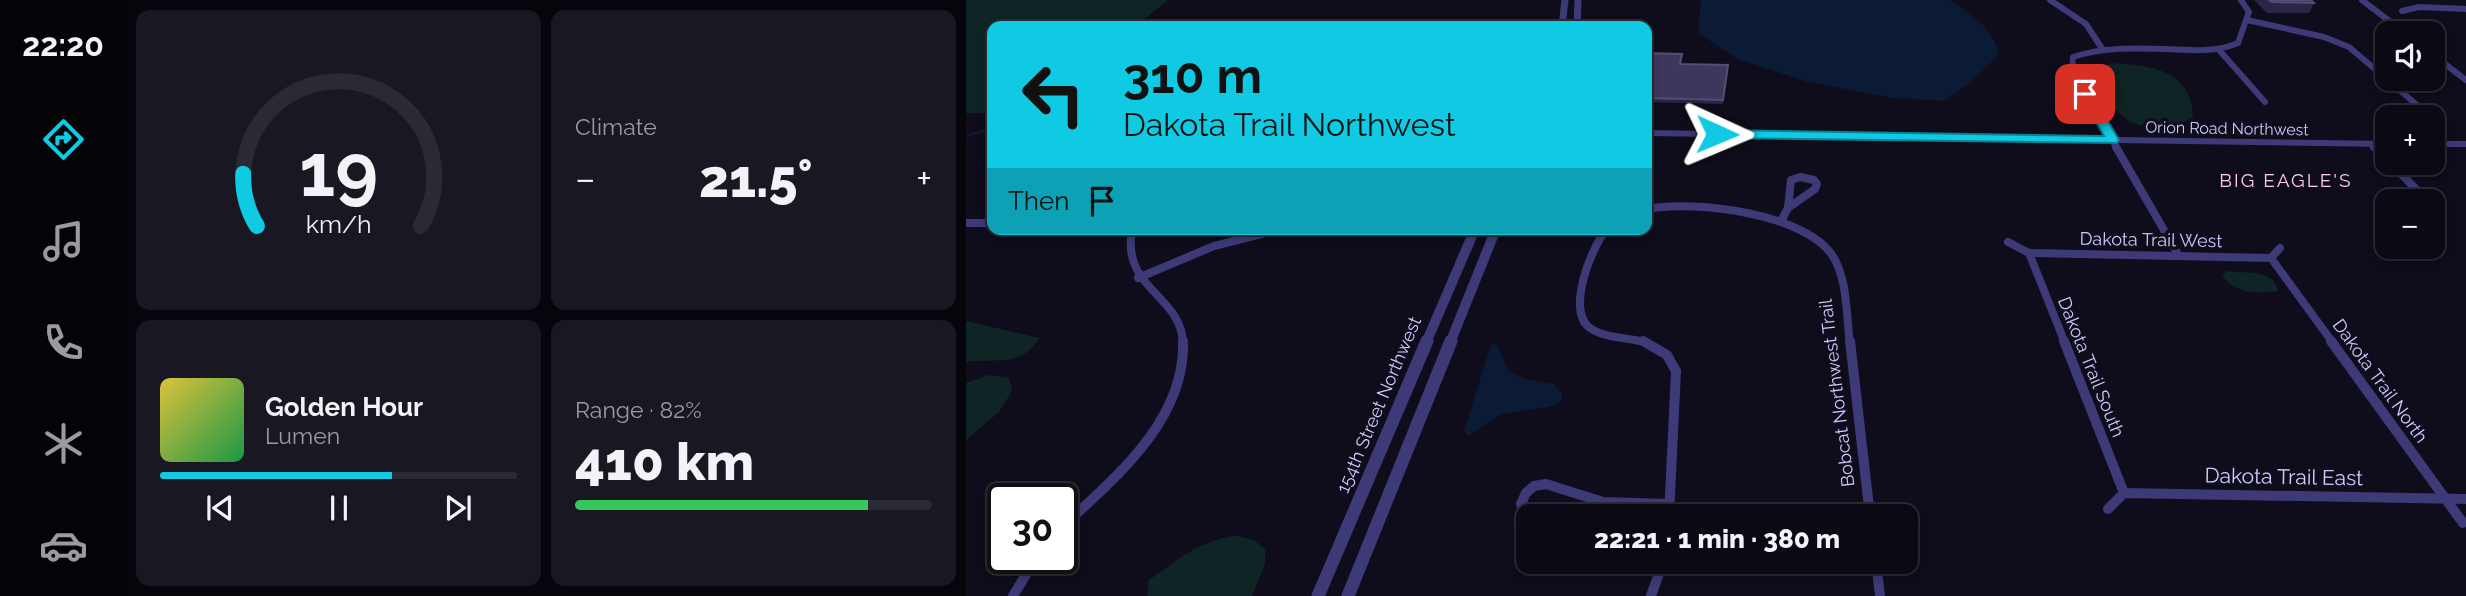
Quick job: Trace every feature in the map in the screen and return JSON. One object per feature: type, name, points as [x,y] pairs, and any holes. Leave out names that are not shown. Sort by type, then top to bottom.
[{"type":"street","points":[[1563,21],[1565,0]]},
{"type":"street","points":[[1577,0],[1577,21]]},
{"type":"street","points":[[2050,0],[2087,24],[2104,50]]},
{"type":"street","points":[[2179,256],[2072,71],[2071,63],[2073,57],[2083,52],[2104,50],[2220,51],[2238,43],[2249,12],[2241,0]]},
{"type":"street","points":[[2362,0],[2389,21]]},
{"type":"street","points":[[2402,11],[2419,7],[2466,9]]},
{"type":"street","points":[[2247,20],[2324,37],[2348,47],[2417,105]]},
{"type":"street","points":[[2220,51],[2265,102]]},
{"type":"street","points":[[2445,64],[2466,80]]},
{"type":"street","name":"Orion Road Northwest","points":[[1652,133],[2375,144]]},
{"type":"street","points":[[2371,144],[2375,148]]},
{"type":"street","points":[[2445,145],[2466,144]]},
{"type":"street","points":[[2402,175],[2416,189]]},
{"type":"street","points":[[1781,221],[1788,208],[1791,180],[1800,177],[1814,180],[1817,184],[1815,189],[1788,208]]},
{"type":"street","name":"Bobcat Northwest Trail","points":[[1652,209],[1686,206],[1781,221],[1803,230],[1822,244],[1837,263],[1859,393],[1863,470],[1868,504]]},
{"type":"street","points":[[967,223],[987,223]]},
{"type":"street","points":[[1078,512],[1124,470],[1148,441],[1166,413],[1183,366],[1183,341],[1180,331],[1168,306],[1138,278],[1128,245],[1130,235]]},
{"type":"street","points":[[1138,278],[1214,247],[1259,235]]},
{"type":"street","name":"154th Street Northwest","points":[[1318,596],[1472,235]]},
{"type":"street","points":[[1348,596],[1494,235]]},
{"type":"street","points":[[1602,235],[1592,253],[1579,303],[1579,314],[1585,324],[1598,332],[1648,341],[1671,357],[1676,371],[1669,504]]},
{"type":"street","points":[[2008,242],[2029,253]]},
{"type":"street","points":[[2271,258],[2280,248]]},
{"type":"street","name":"Dakota Trail West","points":[[2029,253],[2271,258]]},
{"type":"street","name":"Dakota Trail South","points":[[2029,253],[2124,493]]},
{"type":"street","name":"Dakota Trail North","points":[[2271,258],[2463,523]]},
{"type":"street","points":[[1521,504],[1534,485],[1546,484],[1602,502],[1619,504]]},
{"type":"street","points":[[2108,509],[2124,493]]},
{"type":"street","name":"Dakota Trail East","points":[[2124,493],[2466,499]]},
{"type":"street","points":[[1596,504],[1602,502]]},
{"type":"street","points":[[1013,596],[1026,574]]},
{"type":"street","points":[[1651,596],[1659,574]]},
{"type":"street","points":[[1877,574],[1880,596]]},
{"type":"green space","points":[[966,0],[1168,0],[1142,21],[987,21],[987,113],[966,113]]},
{"type":"green space","points":[[2111,63],[2153,68],[2176,79],[2185,88],[2193,116],[2180,124],[2163,127],[2145,126],[2126,118],[2101,94],[2101,68]]},
{"type":"green space","points":[[2226,271],[2265,275],[2271,279],[2278,291],[2255,292],[2240,289],[2222,275]]},
{"type":"green space","points":[[966,321],[1040,338],[1016,358],[966,362]]},
{"type":"green space","points":[[988,375],[1009,378],[1012,391],[999,412],[966,440],[966,383]]},
{"type":"green space","points":[[1238,536],[1254,540],[1265,549],[1265,564],[1252,596],[1147,596],[1149,580],[1180,558],[1213,541]]},
{"type":"water","points":[[1701,0],[1950,0],[1987,29],[1999,55],[1969,84],[1944,101],[1893,98],[1808,82],[1737,59],[1698,33]]},
{"type":"water","points":[[1491,344],[1498,345],[1508,370],[1525,379],[1554,384],[1562,394],[1562,400],[1549,407],[1501,414],[1468,436],[1464,431]]},
{"type":"building","points":[[2269,0],[2311,0],[2314,3],[2272,2]]},
{"type":"building","points":[[1652,53],[1682,54],[1680,64],[1728,65],[1723,100],[1652,98]]},
{"type":"waterway","points":[[966,136],[987,130]]},
{"type":"district","name":"BIG EAGLE'S","points":[[2286,180]]},
{"type":"route","points":[[1717,134],[2112,140],[2085,94]]}]
